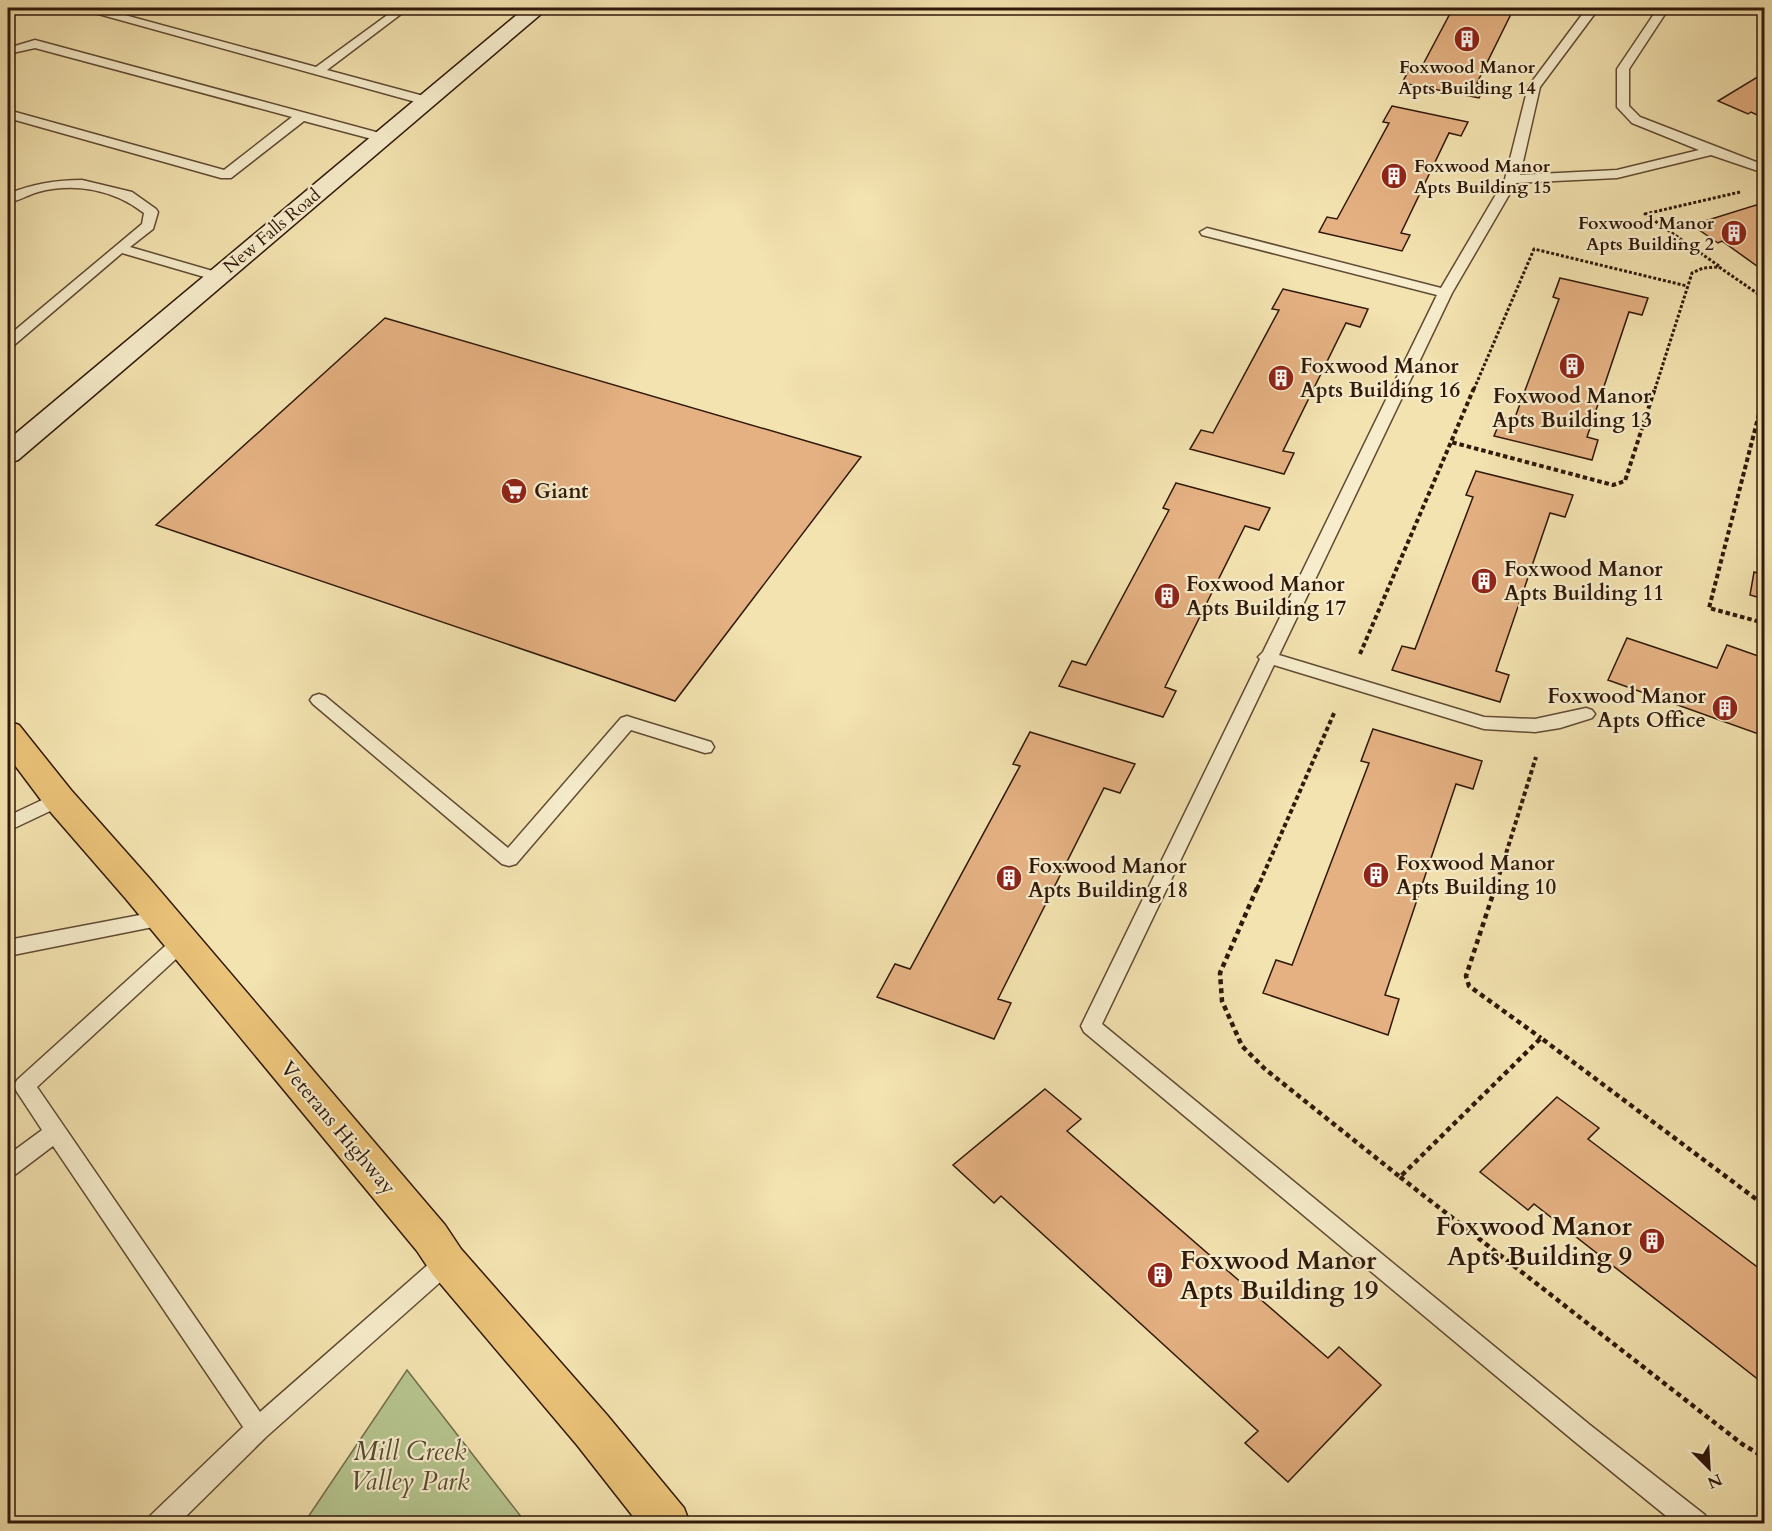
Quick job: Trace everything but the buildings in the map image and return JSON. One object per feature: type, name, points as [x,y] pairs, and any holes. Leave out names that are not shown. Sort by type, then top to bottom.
[{"type":"main road","name":"New Falls Road","points":[[10,448],[218,277],[537,8]]},
{"type":"main road","name":"Veterans Highway","points":[[8,733],[59,799],[431,1238],[447,1262],[592,1430],[668,1524]]},
{"type":"lane","points":[[88,8],[427,101]]},
{"type":"lane","points":[[318,71],[404,8]]},
{"type":"lane","points":[[1593,8],[1534,87],[1512,179],[1444,292],[1091,1026],[1696,1524]]},
{"type":"lane","points":[[1663,8],[1623,69],[1623,107],[1636,120],[1764,169]]},
{"type":"lane","points":[[8,51],[36,44],[383,138]]},
{"type":"lane","points":[[8,114],[226,175],[302,116]]},
{"type":"lane","points":[[1512,179],[1617,174],[1712,151]]},
{"type":"lane","points":[[8,199],[56,183],[94,186],[129,196],[151,212],[148,226],[8,343]]},
{"type":"lane","points":[[1207,232],[1444,292]]},
{"type":"lane","points":[[120,248],[218,277]]},
{"type":"lane","points":[[1267,657],[1484,723],[1504,727],[1567,721],[1586,714]]},
{"type":"lane","points":[[319,700],[509,859],[627,722],[705,747]]},
{"type":"lane","points":[[8,824],[59,799]]},
{"type":"lane","points":[[8,948],[172,931]]},
{"type":"lane","points":[[172,931],[24,1086],[258,1429]]},
{"type":"lane","points":[[8,1167],[55,1132]]},
{"type":"lane","points":[[160,1524],[258,1429],[447,1262]]},
{"type":"path","points":[[1742,192],[1645,214],[1764,298]]},
{"type":"path","points":[[1687,286],[1534,249],[1220,973],[1222,1001],[1242,1046],[1264,1069],[1742,1444],[1764,1457]]},
{"type":"path","points":[[1451,442],[1613,486],[1625,481],[1692,273],[1703,268],[1719,267]]},
{"type":"path","points":[[1759,414],[1709,608],[1764,623]]},
{"type":"path","points":[[1541,725],[1539,747],[1466,976],[1469,986],[1764,1205]]},
{"type":"path","points":[[1400,1177],[1541,1038]]},
{"type":"green space","name":"Mill Creek Valley Park","points":[[407,1370],[526,1523],[304,1523]]},
{"type":"place","name":"Foxwood Manor Apts Building 14","points":[[1467,39]]},
{"type":"place","name":"Foxwood Manor Apts Building 15","points":[[1394,176]]},
{"type":"place","name":"Foxwood Manor Apts Building 2","points":[[1734,233]]},
{"type":"place","name":"Foxwood Manor Apts Building 13","points":[[1572,366]]},
{"type":"place","name":"Foxwood Manor Apts Building 16","points":[[1281,378]]},
{"type":"place","name":"Giant","points":[[514,491]]},
{"type":"place","name":"Foxwood Manor Apts Building 11","points":[[1484,581]]},
{"type":"place","name":"Foxwood Manor Apts Building 17","points":[[1167,596]]},
{"type":"place","name":"Foxwood Manor Apts Office","points":[[1725,708]]},
{"type":"place","name":"Foxwood Manor Apts Building 10","points":[[1376,875]]},
{"type":"place","name":"Foxwood Manor Apts Building 18","points":[[1009,878]]},
{"type":"place","name":"Foxwood Manor Apts Building 9","points":[[1652,1241]]},
{"type":"place","name":"Foxwood Manor Apts Building 19","points":[[1160,1275]]}]
